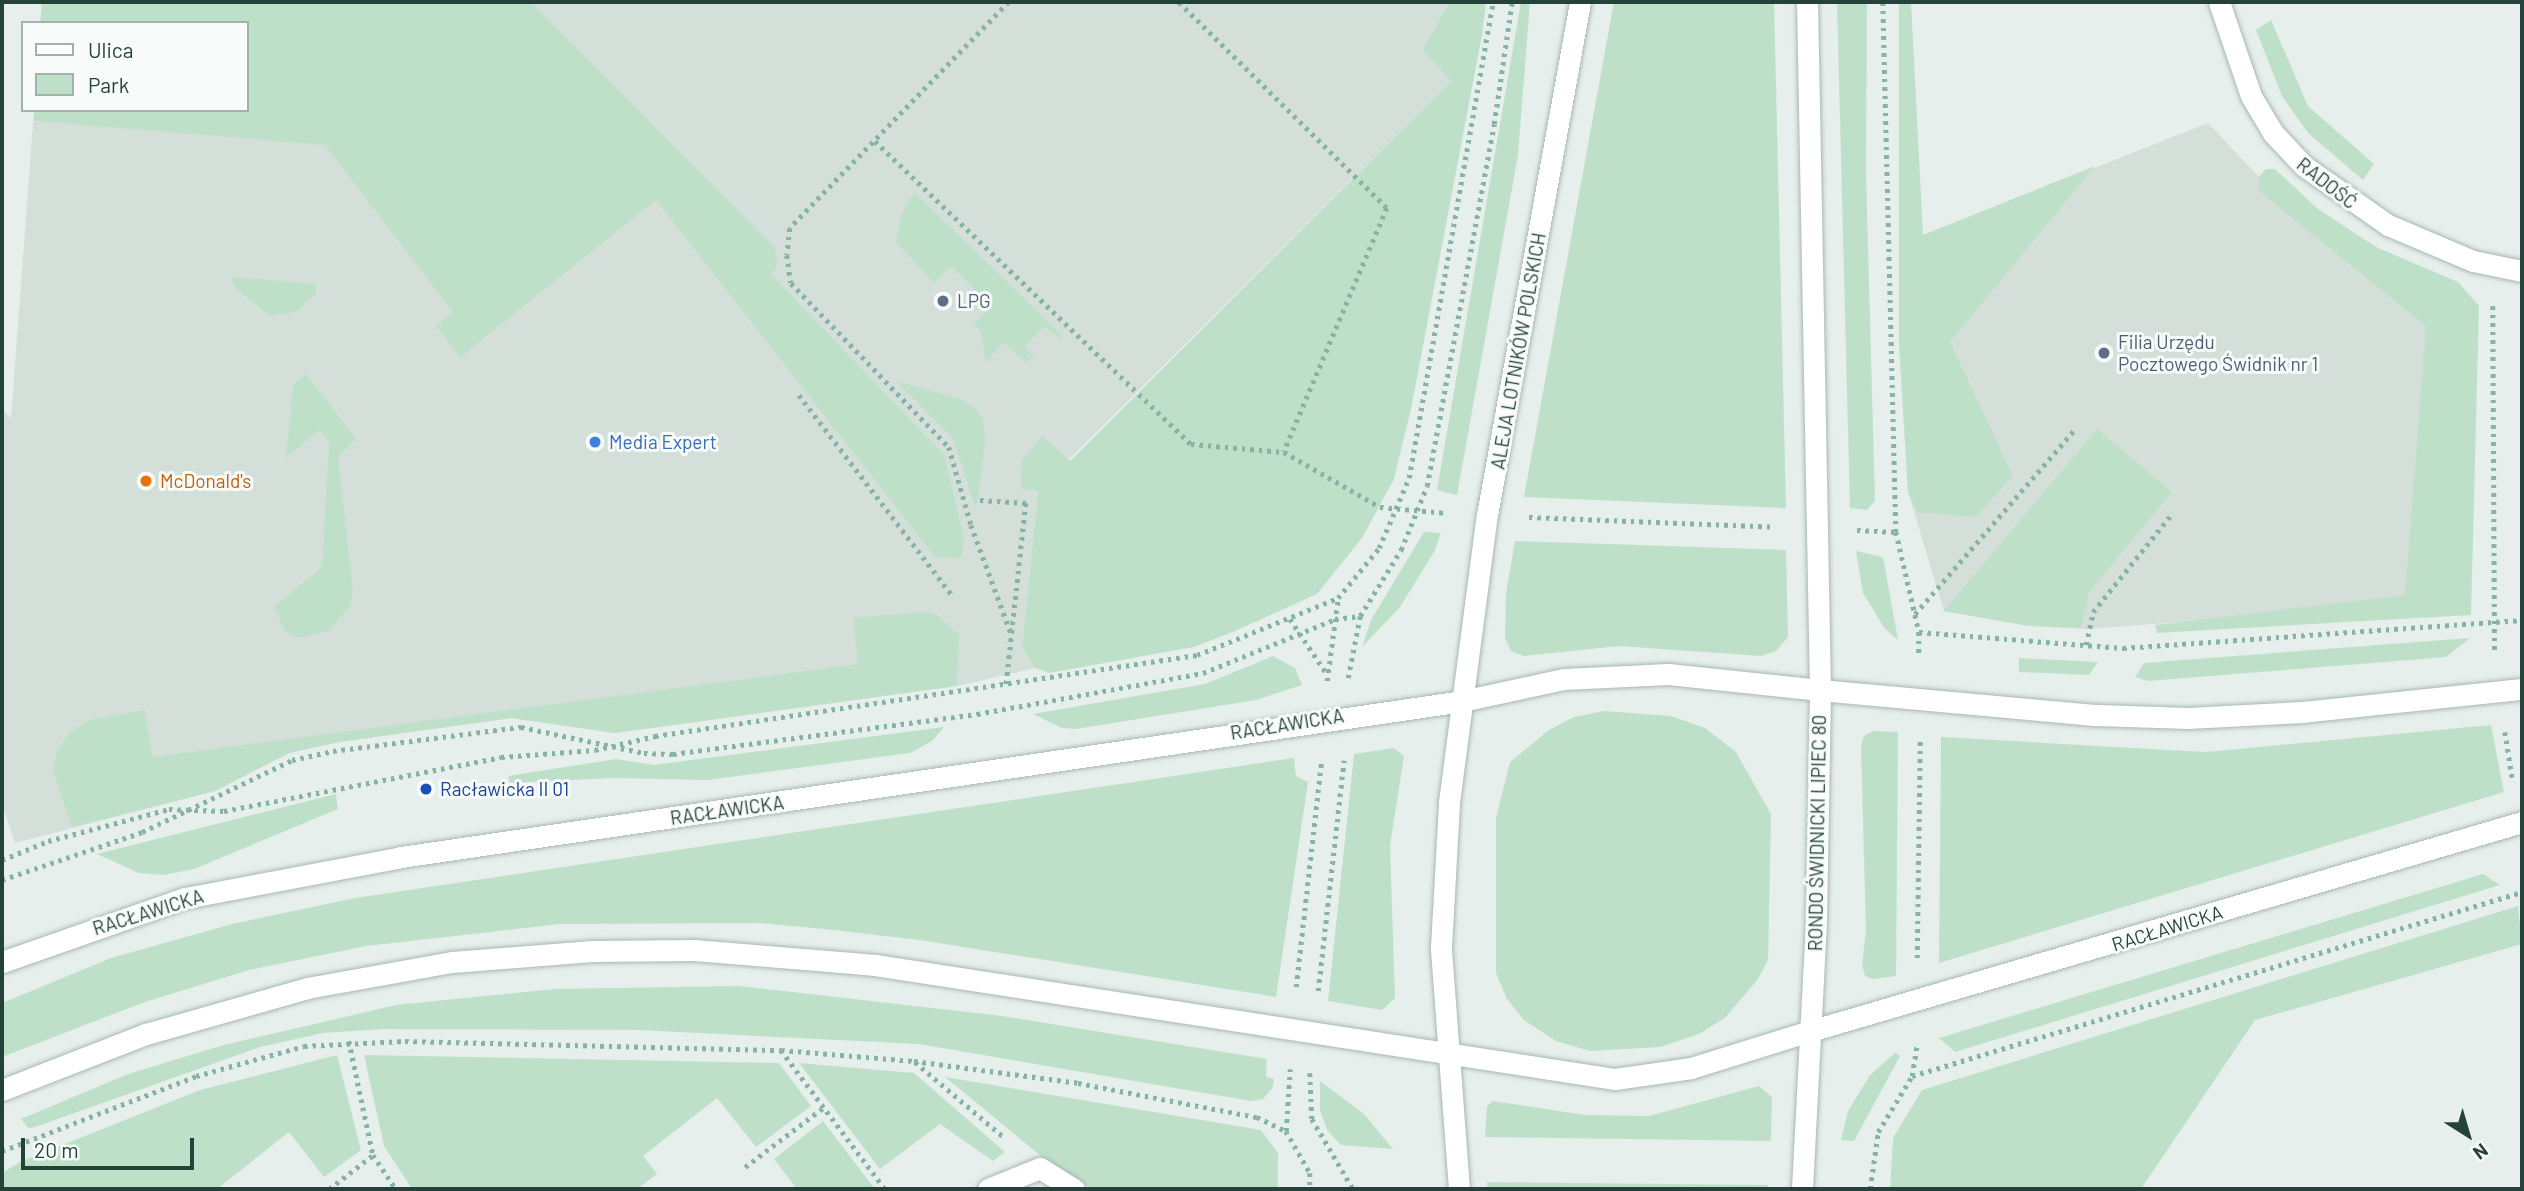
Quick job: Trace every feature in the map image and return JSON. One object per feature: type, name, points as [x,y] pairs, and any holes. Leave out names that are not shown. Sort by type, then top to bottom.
[{"type":"street","name":"ALEJA LOTNIKÓW POLSKICH","points":[[1462,701],[1488,514],[1580,2]]},
{"type":"street","points":[[1807,2],[1820,690],[2145,718],[2275,714],[2522,689]]},
{"type":"street","name":"RADOŚĆ","points":[[2219,2],[2241,76],[2262,117],[2288,151],[2342,196],[2388,225],[2440,249],[2522,271]]},
{"type":"street","name":"RONDO ŚWIDNICKI LIPIEC 80","points":[[1462,701],[1564,679],[1632,673],[1820,690],[1810,1031]]},
{"type":"street","name":"RACŁAWICKA","points":[[2,962],[185,898],[289,878],[1335,717],[1462,701]]},
{"type":"street","points":[[1459,1189],[1448,1056],[1441,901],[1462,701]]},
{"type":"street","name":"RACŁAWICKA","points":[[1810,1031],[2521,822]]},
{"type":"street","points":[[2,1090],[146,1034],[307,988],[452,962],[593,951],[694,950],[875,965],[1567,1074],[1639,1077],[1691,1068],[1810,1031],[1802,1189]]},
{"type":"street","points":[[988,1189],[1040,1168],[1074,1189]]},
{"type":"path","points":[[1009,2],[790,228],[787,254],[791,283],[949,447],[971,524],[1012,636]]},
{"type":"path","points":[[1179,2],[1387,208],[1284,452]]},
{"type":"path","points":[[2,860],[90,830],[169,809],[224,811],[501,757],[617,746],[1197,655],[1338,598],[1361,575],[1398,509],[1421,425],[1493,2]]},
{"type":"path","points":[[1310,1189],[1311,1173],[1286,1131],[1292,1030],[1335,717],[1360,616],[1402,550],[1427,486],[1486,172],[1511,2]]},
{"type":"path","points":[[1883,2],[1896,532]]},
{"type":"path","points":[[875,141],[1191,444],[1284,452],[1380,507],[1398,509]]},
{"type":"path","points":[[2493,624],[2496,266]]},
{"type":"path","points":[[799,395],[952,594]]},
{"type":"path","points":[[1915,615],[2075,429]]},
{"type":"path","points":[[981,499],[1026,503],[1006,686]]},
{"type":"path","points":[[2086,645],[2092,612],[2171,515]]},
{"type":"path","points":[[1338,598],[1328,675],[1335,717],[1314,1033],[1312,1119],[1353,1189]]},
{"type":"path","points":[[2,880],[193,810],[292,760],[333,751],[522,727],[673,754],[977,714],[1203,673],[1335,619],[1360,616]]},
{"type":"path","points":[[1290,619],[1328,675]]},
{"type":"path","points":[[1919,632],[2123,648],[2522,620]]},
{"type":"path","points":[[2497,691],[2521,822]]},
{"type":"path","points":[[1912,1076],[2522,892]]},
{"type":"path","points":[[2,1151],[259,1056],[349,1041],[781,1051],[914,1061],[1201,1104],[1257,1118],[1286,1131]]},
{"type":"path","points":[[349,1041],[373,1155],[396,1189]]},
{"type":"path","points":[[781,1051],[885,1189]]},
{"type":"path","points":[[914,1061],[1040,1168]]},
{"type":"path","points":[[745,1167],[823,1108]]},
{"type":"path","points":[[329,1189],[373,1155]]},
{"type":"shaded area","points":[[169,2],[1450,2],[1422,50],[1451,81],[1038,490],[1022,647],[1035,668],[957,686],[615,733],[511,718],[339,742],[289,753],[215,791],[15,843],[2,804],[2,408],[11,419],[34,112],[248,112],[248,21]]},
{"type":"shaded area","points":[[2208,123],[2259,177],[2448,335],[2437,602],[2089,629],[2029,626],[1944,611],[1908,492],[1899,344],[1902,250],[1923,236]]},
{"type":"green space","points":[[42,2],[531,2],[775,248],[777,267],[771,274],[944,455],[964,538],[962,558],[935,557],[656,200],[460,357],[436,326],[453,312],[325,145],[34,121],[34,112],[248,112],[248,21],[40,21]]},
{"type":"green space","points":[[1450,2],[1486,2],[1482,35],[1411,409],[1394,479],[1362,538],[1317,594],[1235,631],[1194,647],[1049,673],[1035,668],[1022,647],[1038,491],[1021,489],[1022,460],[1043,436],[1070,461],[1451,81],[1422,50]]},
{"type":"green space","points":[[1521,2],[1530,2],[1518,155],[1457,495],[1437,490]]},
{"type":"green space","points":[[1614,2],[1774,2],[1786,508],[1524,497]]},
{"type":"green space","points":[[1837,2],[1867,2],[1866,173],[1875,501],[1867,510],[1850,508]]},
{"type":"green space","points":[[1899,2],[1911,2],[1923,235],[2095,166],[1950,342],[2013,476],[1976,517],[1917,512],[1908,492],[1899,344]]},
{"type":"green space","points":[[2271,20],[2308,106],[2374,164],[2363,180],[2308,133],[2282,96],[2256,30]]},
{"type":"green space","points":[[2266,169],[2275,169],[2318,209],[2376,247],[2458,282],[2479,306],[2471,615],[2157,633],[2155,625],[2405,595],[2426,326],[2259,191],[2259,177]]},
{"type":"green space","points":[[914,192],[1063,336],[1060,339],[1044,326],[1025,347],[1034,356],[1026,363],[1004,342],[986,362],[980,330],[974,324],[991,305],[951,266],[934,283],[896,242],[901,215]]},
{"type":"green space","points":[[230,277],[315,284],[317,292],[296,312],[270,316],[238,290]]},
{"type":"green space","points":[[306,374],[356,439],[338,457],[353,590],[350,606],[329,631],[300,638],[285,632],[274,607],[322,567],[329,441],[319,430],[286,458],[293,386]]},
{"type":"green space","points":[[896,381],[960,399],[974,407],[982,418],[986,437],[976,510],[953,438]]},
{"type":"green space","points":[[2097,429],[2172,492],[2089,592],[2081,628],[2029,626],[1944,611]]},
{"type":"green space","points":[[1424,532],[1441,533],[1434,552],[1400,607],[1362,647],[1371,620]]},
{"type":"green space","points":[[1515,541],[1786,550],[1788,637],[1776,651],[1761,656],[1619,646],[1524,656],[1511,651],[1505,638],[1506,593]]},
{"type":"green space","points":[[1856,551],[1883,557],[1898,640],[1885,629],[1863,593]]},
{"type":"green space","points":[[924,612],[936,614],[959,635],[957,686],[615,733],[511,718],[339,742],[289,753],[215,791],[72,827],[53,771],[57,751],[69,733],[89,720],[145,710],[152,757],[858,664],[853,618]]},
{"type":"green space","points":[[2470,638],[2446,657],[2148,681],[2135,677],[2144,663]]},
{"type":"green space","points":[[1273,656],[1295,668],[1302,685],[1256,700],[1076,729],[1062,728],[1033,714],[1205,684]]},
{"type":"green space","points":[[2019,658],[2098,662],[2089,675],[2019,672]]},
{"type":"green space","points":[[1604,711],[1671,716],[1705,728],[1736,752],[1771,814],[1768,960],[1758,979],[1725,1018],[1699,1034],[1660,1047],[1590,1051],[1556,1041],[1524,1020],[1507,999],[1496,973],[1496,818],[1510,762],[1549,730],[1574,717]]},
{"type":"green space","points":[[2491,725],[2504,792],[1939,963],[1941,737],[2206,752]]},
{"type":"green space","points":[[944,727],[932,741],[910,753],[708,780],[613,778],[510,783],[508,776],[616,759],[654,765]]},
{"type":"green space","points":[[1873,731],[1898,732],[1896,976],[1872,979],[1865,976],[1862,965],[1866,931],[1861,746],[1864,736]]},
{"type":"green space","points":[[1394,748],[1404,756],[1390,845],[1395,998],[1382,1010],[1328,1001],[1354,754]]},
{"type":"green space","points":[[1294,758],[1296,776],[1308,782],[1276,997],[920,940],[824,929],[758,923],[560,924],[366,946],[249,970],[142,1003],[2,1057],[2,1003],[111,958],[232,924],[355,898]]},
{"type":"green space","points":[[336,794],[338,809],[194,869],[163,875],[139,873],[97,854]]},
{"type":"green space","points":[[2483,874],[2500,885],[1955,1052],[1939,1038]]},
{"type":"green space","points":[[2518,906],[2522,944],[2255,1020],[2141,1189],[1890,1189],[1893,1138],[1922,1090]]},
{"type":"green space","points":[[740,986],[1002,1016],[1267,1059],[1266,1077],[1274,1079],[1273,1087],[1263,1099],[1251,1101],[919,1044],[639,1030],[381,1029],[323,1033],[260,1047],[35,1127],[28,1128],[21,1119],[128,1074],[224,1045],[396,1005],[555,989]]},
{"type":"green space","points":[[1895,1053],[1900,1056],[1854,1141],[1841,1140],[1848,1111],[1870,1075]]},
{"type":"green space","points":[[337,1055],[361,1150],[324,1177],[289,1132],[217,1189],[2,1189],[2,1173],[20,1162],[200,1090]]},
{"type":"green space","points":[[364,1055],[779,1063],[811,1106],[756,1147],[717,1098],[643,1156],[657,1174],[637,1189],[412,1189],[384,1146]]},
{"type":"green space","points":[[799,1063],[914,1073],[1005,1152],[993,1161],[940,1124],[880,1169]]},
{"type":"green space","points":[[945,1077],[1261,1130],[1278,1153],[1278,1189],[1092,1189],[1047,1161]]},
{"type":"green space","points":[[1320,1081],[1364,1114],[1393,1149],[1341,1145],[1327,1130],[1320,1110]]},
{"type":"green space","points":[[1759,1086],[1772,1097],[1771,1141],[1485,1137],[1487,1106],[1493,1101],[1585,1115],[1649,1116]]},
{"type":"green space","points":[[823,1121],[875,1189],[797,1189],[774,1159]]},
{"type":"green space","points":[[1487,1182],[1768,1185],[1768,1189],[1488,1189]]},
{"type":"place","name":"LPG","points":[[943,301]]},
{"type":"place","name":"Filia Urzędu Pocztowego Świdnik nr 1","points":[[2104,353]]},
{"type":"place","name":"Media Expert","points":[[595,442]]},
{"type":"place","name":"McDonald's","points":[[146,481]]},
{"type":"place","name":"Racławicka II 01","points":[[426,789]]}]
